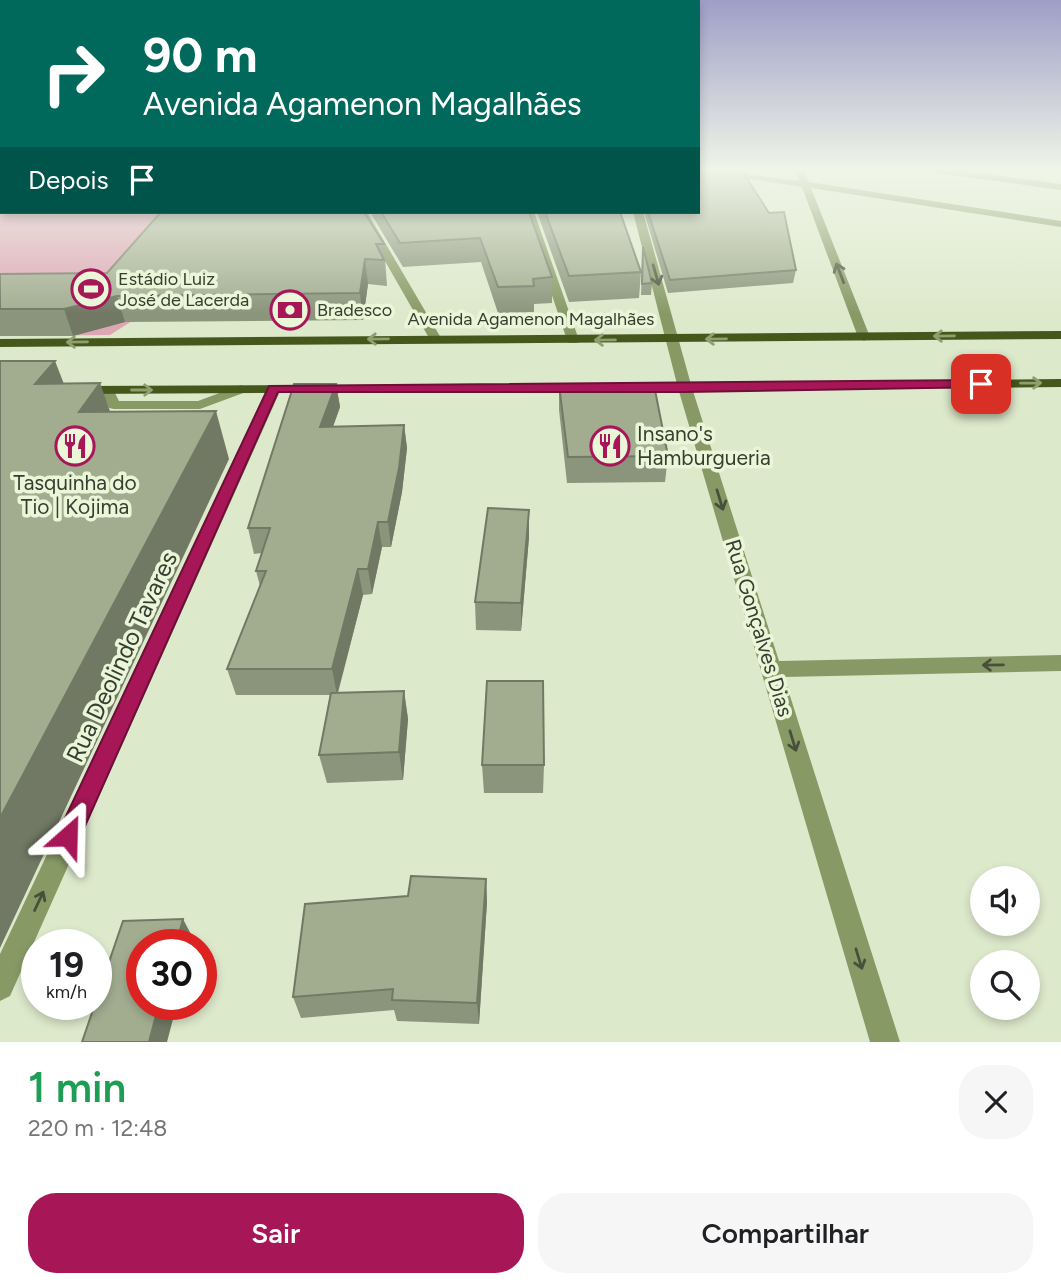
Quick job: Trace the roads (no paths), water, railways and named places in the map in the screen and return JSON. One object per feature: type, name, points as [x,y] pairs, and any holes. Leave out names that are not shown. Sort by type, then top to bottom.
[{"type":"main road","name":"Avenida Agamenon Magalhães","points":[[0,343],[1061,335]]},
{"type":"main road","points":[[241,389],[685,388],[1061,383]]},
{"type":"main road","points":[[67,390],[107,390]]},
{"type":"street","points":[[365,217],[435,338]]},
{"type":"street","points":[[531,217],[573,340]]},
{"type":"street","name":"Rua Gonçalves Dias","points":[[639,217],[685,388],[884,1042]]},
{"type":"street","points":[[818,217],[864,337]]},
{"type":"street","points":[[1014,217],[1061,224]]},
{"type":"street","name":"Rua Deolindo Tavares","points":[[0,986],[274,388]]},
{"type":"street","points":[[107,390],[114,405],[137,407],[200,405],[241,389]]},
{"type":"street","points":[[772,669],[1061,663]]},
{"type":"place","name":"Estádio Luiz José de Lacerda","points":[[91,289]]},
{"type":"place","name":"Bradesco","points":[[290,310]]},
{"type":"place","name":"Tasquinha do Tio | Kojima","points":[[75,446]]},
{"type":"place","name":"Insano's Hamburgueria","points":[[610,446]]}]
